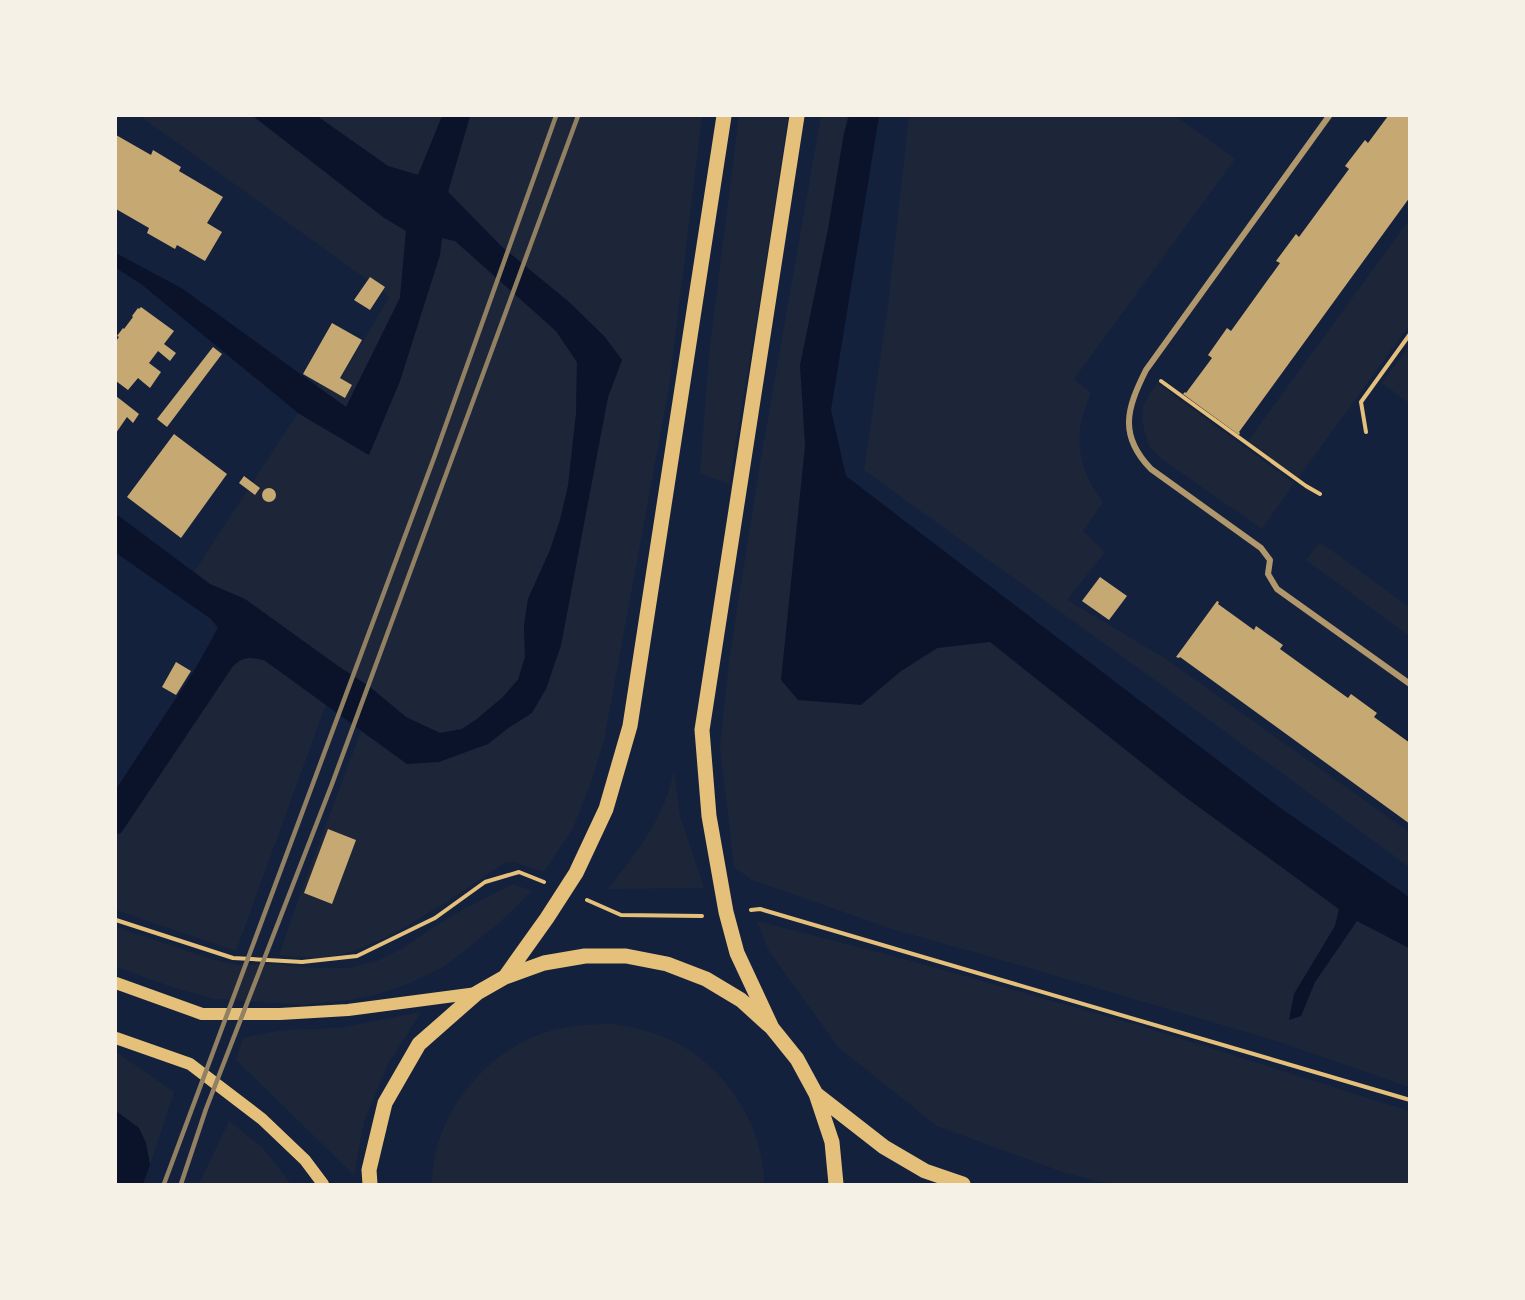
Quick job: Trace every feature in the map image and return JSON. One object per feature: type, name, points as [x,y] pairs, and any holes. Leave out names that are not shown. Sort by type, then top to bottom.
[{"type":"main road","points":[[505,976],[576,873],[606,809],[630,726],[724,116]]},
{"type":"main road","points":[[772,1028],[737,953],[726,912],[709,816],[702,730],[796,116]]},
{"type":"main road","points":[[370,1185],[369,1170],[385,1103],[419,1044],[477,993],[505,976],[544,963],[585,956],[626,956],[667,964],[706,979],[741,1000],[772,1028],[797,1059],[816,1094],[832,1142],[836,1185]]},
{"type":"main road","points":[[116,983],[202,1014],[280,1014],[348,1010],[477,993]]},
{"type":"main road","points":[[116,1038],[190,1064],[262,1119],[305,1160],[323,1185]]},
{"type":"main road","points":[[816,1094],[884,1148],[925,1172],[963,1185]]},
{"type":"street","points":[[1329,116],[1146,370],[1135,393],[1128,416],[1129,431],[1142,459],[1151,469],[1261,549],[1270,560],[1268,574],[1277,589],[1410,684]]},
{"type":"path","points":[[1366,432],[1361,402],[1410,334]]},
{"type":"path","points":[[1146,370],[1320,495]]},
{"type":"path","points":[[116,920],[233,958],[302,962],[357,956],[435,918],[485,882],[519,872],[621,915],[699,917],[760,909],[1410,1101]]},
{"type":"shaded area","points":[[140,116],[253,116],[383,217],[406,231],[400,298],[346,407],[317,386],[320,382],[333,391],[389,298],[383,291]]},
{"type":"shaded area","points":[[253,116],[317,116],[388,166],[418,175],[442,116],[470,116],[448,192],[501,246],[569,302],[604,336],[622,360],[608,397],[561,645],[546,689],[532,713],[488,744],[439,762],[407,764],[264,660],[244,659],[233,666],[121,833],[116,834],[116,789],[194,671],[218,628],[211,619],[116,553],[116,514],[210,584],[245,599],[370,687],[406,717],[440,733],[462,729],[477,719],[503,697],[518,680],[525,657],[524,626],[528,599],[550,550],[568,486],[576,414],[577,362],[556,331],[455,241],[442,238],[440,255],[400,381],[369,455],[298,413],[141,284],[116,268],[116,253],[183,289],[346,407],[400,298],[406,231],[383,217]]},
{"type":"shaded area","points":[[317,116],[442,116],[418,175],[388,166]]},
{"type":"shaded area","points":[[470,116],[702,116],[669,387],[604,740],[592,780],[573,828],[544,872],[514,862],[504,863],[420,918],[364,947],[327,957],[279,955],[361,731],[407,764],[488,744],[507,729],[546,689],[561,645],[608,397],[622,360],[604,336],[569,302],[501,246],[448,191]]},
{"type":"shaded area","points":[[739,116],[788,116],[729,484],[700,474],[709,354]]},
{"type":"shaded area","points":[[821,116],[847,116],[802,482],[901,671],[938,648],[990,641],[1339,910],[1335,926],[1294,994],[1301,1016],[1315,982],[1357,920],[1409,948],[1409,1087],[1280,1042],[895,930],[752,880],[734,867],[720,747],[729,661],[760,464]]},
{"type":"shaded area","points":[[849,116],[879,116],[831,410],[846,476],[1279,807],[1409,897],[1409,948],[1357,921],[1315,982],[1301,1016],[1289,1020],[1294,994],[1335,926],[1339,909],[1185,797],[990,642],[937,648],[901,671],[861,705],[798,700],[781,680],[805,446],[800,365]]},
{"type":"shaded area","points":[[909,116],[1176,116],[1235,159],[1074,379],[1091,393],[1083,416],[1080,448],[1090,482],[1103,502],[1083,531],[1105,552],[1067,600],[1166,659],[1409,832],[1409,867],[864,470],[888,305]]},
{"type":"shaded area","points":[[1409,220],[1409,326],[1298,478],[1248,441]]},
{"type":"shaded area","points":[[442,238],[456,241],[556,331],[577,362],[576,414],[568,486],[550,550],[528,599],[524,626],[525,657],[518,679],[503,697],[477,719],[462,729],[440,733],[406,717],[370,687],[245,599],[210,584],[194,572],[298,413],[368,455],[439,255]]},
{"type":"shaded area","points":[[1409,346],[1409,403],[1382,383]]},
{"type":"shaded area","points":[[1157,383],[1294,483],[1262,529],[1163,460],[1150,448],[1142,422],[1143,405]]},
{"type":"shaded area","points":[[1320,542],[1409,607],[1409,636],[1306,560]]},
{"type":"shaded area","points":[[240,659],[264,660],[326,704],[236,951],[116,910],[116,834],[121,833],[233,666]]},
{"type":"shaded area","points":[[674,771],[680,816],[704,888],[608,889],[633,857],[655,822],[667,795]]},
{"type":"shaded area","points":[[513,884],[532,891],[498,924],[445,966],[410,983],[374,995],[309,1004],[213,999],[116,967],[116,927],[214,960],[239,965],[271,964],[347,968],[377,961],[405,947],[464,909]]},
{"type":"shaded area","points":[[757,921],[908,960],[1144,1027],[1409,1111],[1409,1184],[1111,1184],[1065,1173],[937,1126],[839,1048],[769,951]]},
{"type":"shaded area","points":[[421,1012],[388,1064],[364,1121],[354,1175],[236,1060],[243,1038],[283,1030],[340,1028]]},
{"type":"shaded area","points":[[613,1024],[645,1031],[675,1042],[694,1053],[711,1067],[739,1101],[750,1121],[762,1162],[764,1184],[432,1184],[434,1159],[441,1134],[452,1111],[484,1070],[504,1053],[526,1040],[550,1031],[582,1025]]},
{"type":"shaded area","points":[[116,1052],[174,1092],[150,1165],[146,1143],[139,1128],[116,1111]]},
{"type":"shaded area","points":[[116,1111],[139,1128],[146,1143],[150,1165],[143,1184],[116,1184]]},
{"type":"shaded area","points":[[229,1121],[263,1148],[291,1184],[199,1184]]},
{"type":"building","points":[[1388,116],[1410,116],[1410,197],[1239,435],[1183,394],[1212,358],[1208,355],[1227,328],[1231,331],[1280,263],[1276,261],[1296,234],[1299,237],[1349,169],[1345,166],[1365,140],[1368,143]]},
{"type":"building","points":[[116,135],[151,155],[153,150],[181,167],[179,171],[223,197],[207,223],[222,232],[205,261],[177,245],[175,249],[147,233],[149,228],[116,209]]},
{"type":"building","points":[[370,277],[385,287],[370,310],[354,300]]},
{"type":"building","points":[[141,307],[174,331],[164,344],[176,353],[170,361],[158,351],[149,363],[161,372],[150,388],[138,378],[128,390],[116,381],[116,341],[119,337],[117,336]]},
{"type":"building","points":[[332,323],[362,340],[340,378],[352,385],[345,398],[303,374]]},
{"type":"building","points":[[213,347],[222,354],[167,427],[157,419]]},
{"type":"building","points":[[116,396],[139,414],[133,423],[127,417],[116,433]]},
{"type":"building","points":[[174,434],[227,474],[181,538],[127,497]]},
{"type":"building","points":[[244,476],[260,488],[255,495],[239,483]]},
{"type":"building","points":[[269,488],[274,490],[276,495],[274,500],[269,502],[264,500],[262,495],[264,490]]},
{"type":"building","points":[[1100,577],[1127,596],[1109,620],[1082,601]]},
{"type":"building","points":[[1217,601],[1254,630],[1256,626],[1283,645],[1280,649],[1348,698],[1351,694],[1377,713],[1374,717],[1410,743],[1410,824],[1180,657],[1176,657]]},
{"type":"building","points":[[176,662],[191,671],[176,695],[162,687]]},
{"type":"building","points":[[328,829],[356,840],[332,904],[304,893]]},
{"type":"railway","points":[[164,1184],[434,458],[556,116]]},
{"type":"railway","points":[[181,1184],[206,1109],[332,784],[578,116]]}]
